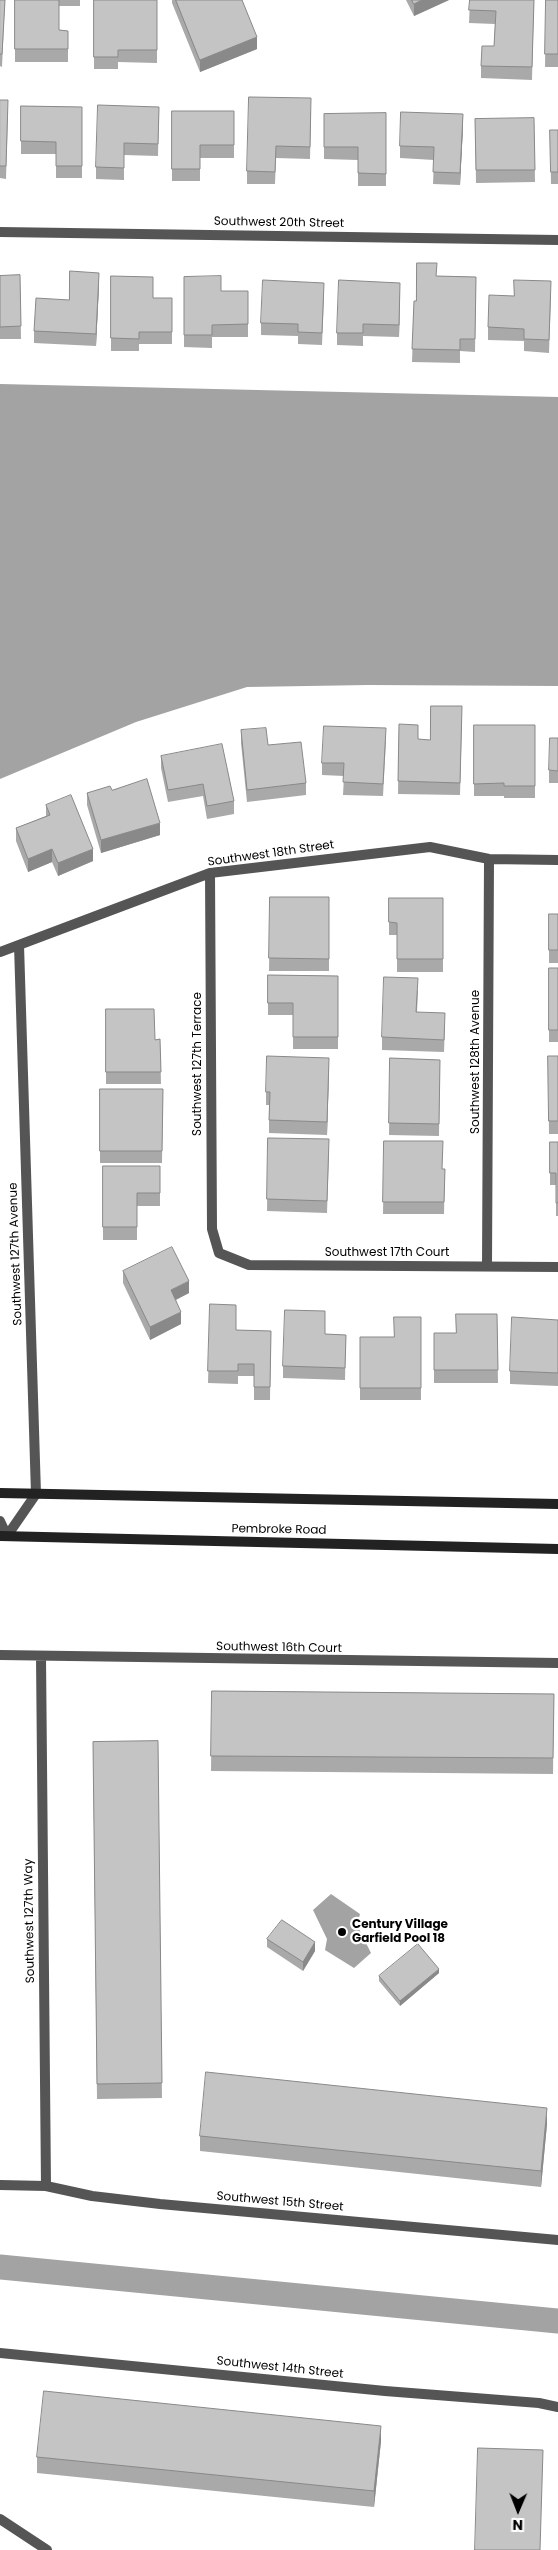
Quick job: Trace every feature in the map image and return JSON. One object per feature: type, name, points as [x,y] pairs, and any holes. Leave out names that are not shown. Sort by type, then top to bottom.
[{"type":"main road","points":[[0,1493],[558,1504]]},
{"type":"main road","name":"Pembroke Road","points":[[4,1536],[558,1549]]},
{"type":"street","name":"Southwest 20th Street","points":[[0,232],[558,240]]},
{"type":"street","name":"Southwest 18th Street","points":[[0,952],[210,873],[430,847],[488,859],[558,860]]},
{"type":"street","name":"Southwest 128th Avenue","points":[[488,859],[488,1265]]},
{"type":"street","name":"Southwest 127th Terrace","points":[[210,873],[212,1229],[219,1253]]},
{"type":"street","name":"Southwest 127th Avenue","points":[[19,945],[36,1494]]},
{"type":"street","name":"Southwest 17th Court","points":[[219,1253],[248,1266],[558,1266]]},
{"type":"street","points":[[4,1536],[36,1494]]},
{"type":"street","points":[[0,1521],[4,1536]]},
{"type":"street","name":"Southwest 16th Court","points":[[0,1655],[558,1663]]},
{"type":"street","name":"Southwest 127th Way","points":[[41,1657],[46,2186]]},
{"type":"street","name":"Southwest 15th Street","points":[[0,2185],[46,2186],[92,2196],[160,2204],[558,2240]]},
{"type":"street","name":"Southwest 14th Street","points":[[0,2353],[385,2391],[539,2403],[558,2407]]},
{"type":"street","points":[[0,2519],[47,2550]]},
{"type":"shaded area","points":[[0,384],[558,397],[558,686],[368,685],[247,687],[136,722],[0,779]]},
{"type":"shaded area","name":"Century Village Garfield Pool 18","points":[[331,1894],[360,1914],[357,1925],[371,1953],[354,1968],[325,1950],[327,1939],[313,1910]]},
{"type":"building","points":[[0,0],[5,0],[2,54],[0,54]]},
{"type":"building","points":[[15,0],[59,0],[59,30],[68,31],[68,49],[15,49]]},
{"type":"building","points":[[94,0],[157,0],[157,50],[118,50],[118,57],[94,57]]},
{"type":"building","points":[[176,0],[242,0],[257,37],[200,60]]},
{"type":"building","points":[[412,0],[422,0],[414,4]]},
{"type":"building","points":[[470,0],[534,0],[532,67],[481,66],[482,46],[494,46],[496,11],[469,10]]},
{"type":"building","points":[[546,0],[558,0],[558,54],[545,54]]},
{"type":"building","points":[[249,97],[311,98],[310,147],[276,146],[275,172],[247,171]]},
{"type":"building","points":[[0,100],[8,100],[6,166],[0,166]]},
{"type":"building","points":[[98,105],[159,107],[158,144],[124,143],[124,168],[96,167]]},
{"type":"building","points":[[21,106],[82,107],[82,166],[56,166],[56,142],[21,141]]},
{"type":"building","points":[[172,111],[234,111],[234,145],[200,145],[200,169],[172,169]]},
{"type":"building","points":[[401,112],[463,114],[460,173],[433,172],[434,147],[400,146]]},
{"type":"building","points":[[386,113],[386,174],[358,173],[358,147],[324,147],[324,114]]},
{"type":"building","points":[[534,118],[535,170],[476,170],[475,119]]},
{"type":"building","points":[[550,130],[558,130],[558,172],[551,172]]},
{"type":"building","points":[[417,263],[437,263],[436,276],[476,277],[475,339],[460,339],[460,350],[412,349]]},
{"type":"building","points":[[70,271],[99,273],[96,334],[34,331],[36,298],[69,300]]},
{"type":"building","points":[[20,275],[21,326],[0,327],[0,276]]},
{"type":"building","points":[[111,276],[153,277],[153,298],[172,298],[172,332],[139,332],[139,339],[111,338]]},
{"type":"building","points":[[221,276],[221,291],[248,291],[248,324],[212,325],[212,335],[184,335],[184,277]]},
{"type":"building","points":[[263,280],[324,283],[322,333],[298,332],[298,324],[261,323]]},
{"type":"building","points":[[339,280],[400,283],[399,325],[363,324],[363,333],[337,333]]},
{"type":"building","points":[[514,280],[551,281],[549,340],[524,339],[524,329],[488,327],[489,295],[514,296]]},
{"type":"building","points":[[431,706],[462,706],[460,783],[398,781],[399,724],[418,725],[418,739],[430,740]]},
{"type":"building","points":[[474,725],[535,725],[535,786],[504,786],[504,783],[474,784]]},
{"type":"building","points":[[324,726],[386,728],[383,784],[343,782],[344,763],[322,763]]},
{"type":"building","points":[[266,728],[268,745],[301,742],[306,783],[247,790],[241,730]]},
{"type":"building","points":[[550,738],[558,738],[558,771],[549,770]]},
{"type":"building","points":[[222,744],[234,801],[207,806],[203,784],[168,790],[161,756]]},
{"type":"building","points":[[147,779],[160,823],[101,840],[87,793],[110,786],[112,790]]},
{"type":"building","points":[[71,795],[93,849],[58,863],[52,849],[28,859],[16,828],[50,815],[46,805]]},
{"type":"building","points":[[270,897],[329,897],[329,959],[269,958]]},
{"type":"building","points":[[389,898],[443,898],[443,959],[397,959],[397,923],[389,922]]},
{"type":"building","points":[[549,914],[558,914],[558,950],[549,950]]},
{"type":"building","points":[[549,968],[558,968],[558,1030],[549,1030]]},
{"type":"building","points":[[268,975],[338,976],[338,1037],[293,1037],[293,1003],[268,1003]]},
{"type":"building","points":[[384,977],[418,978],[416,1012],[445,1013],[444,1040],[382,1037]]},
{"type":"building","points":[[106,1009],[154,1009],[155,1040],[160,1039],[161,1072],[106,1072]]},
{"type":"building","points":[[267,1056],[329,1058],[327,1122],[269,1120],[270,1092],[266,1092]]},
{"type":"building","points":[[548,1056],[558,1056],[558,1121],[549,1121]]},
{"type":"building","points":[[390,1058],[440,1060],[439,1124],[389,1123]]},
{"type":"building","points":[[100,1089],[163,1089],[162,1151],[100,1151]]},
{"type":"building","points":[[268,1138],[329,1139],[327,1201],[267,1199]]},
{"type":"building","points":[[384,1141],[443,1141],[442,1169],[445,1169],[444,1202],[383,1202]]},
{"type":"building","points":[[550,1142],[558,1142],[558,1203],[556,1203],[556,1173],[550,1173]]},
{"type":"building","points":[[103,1166],[160,1166],[160,1193],[137,1193],[137,1227],[103,1227]]},
{"type":"building","points":[[172,1247],[189,1281],[171,1290],[181,1312],[150,1327],[123,1271]]},
{"type":"building","points":[[210,1304],[236,1305],[236,1330],[271,1331],[270,1387],[254,1387],[254,1364],[238,1364],[238,1371],[208,1371]]},
{"type":"building","points":[[285,1310],[325,1311],[325,1334],[346,1335],[345,1368],[283,1366]]},
{"type":"building","points":[[456,1314],[497,1314],[498,1370],[434,1370],[434,1333],[456,1333]]},
{"type":"building","points":[[394,1317],[421,1317],[421,1388],[360,1388],[360,1337],[394,1337]]},
{"type":"building","points":[[512,1317],[558,1320],[558,1373],[510,1371]]},
{"type":"building","points":[[212,1691],[554,1694],[553,1758],[211,1756]]},
{"type":"building","points":[[158,1741],[162,2083],[97,2084],[93,1742]]},
{"type":"building","points":[[282,1920],[315,1942],[303,1962],[267,1939]]},
{"type":"building","points":[[418,1944],[439,1969],[400,2001],[379,1976]]},
{"type":"building","points":[[206,2072],[547,2108],[541,2171],[200,2136]]},
{"type":"building","points":[[44,2391],[381,2426],[374,2491],[37,2457]]},
{"type":"building","points":[[478,2448],[543,2450],[540,2550],[475,2550]]},
{"type":"waterway","points":[[0,2267],[558,2321]]},
{"type":"place","name":"Century Village Garfield Pool 18","points":[[342,1932]]}]
